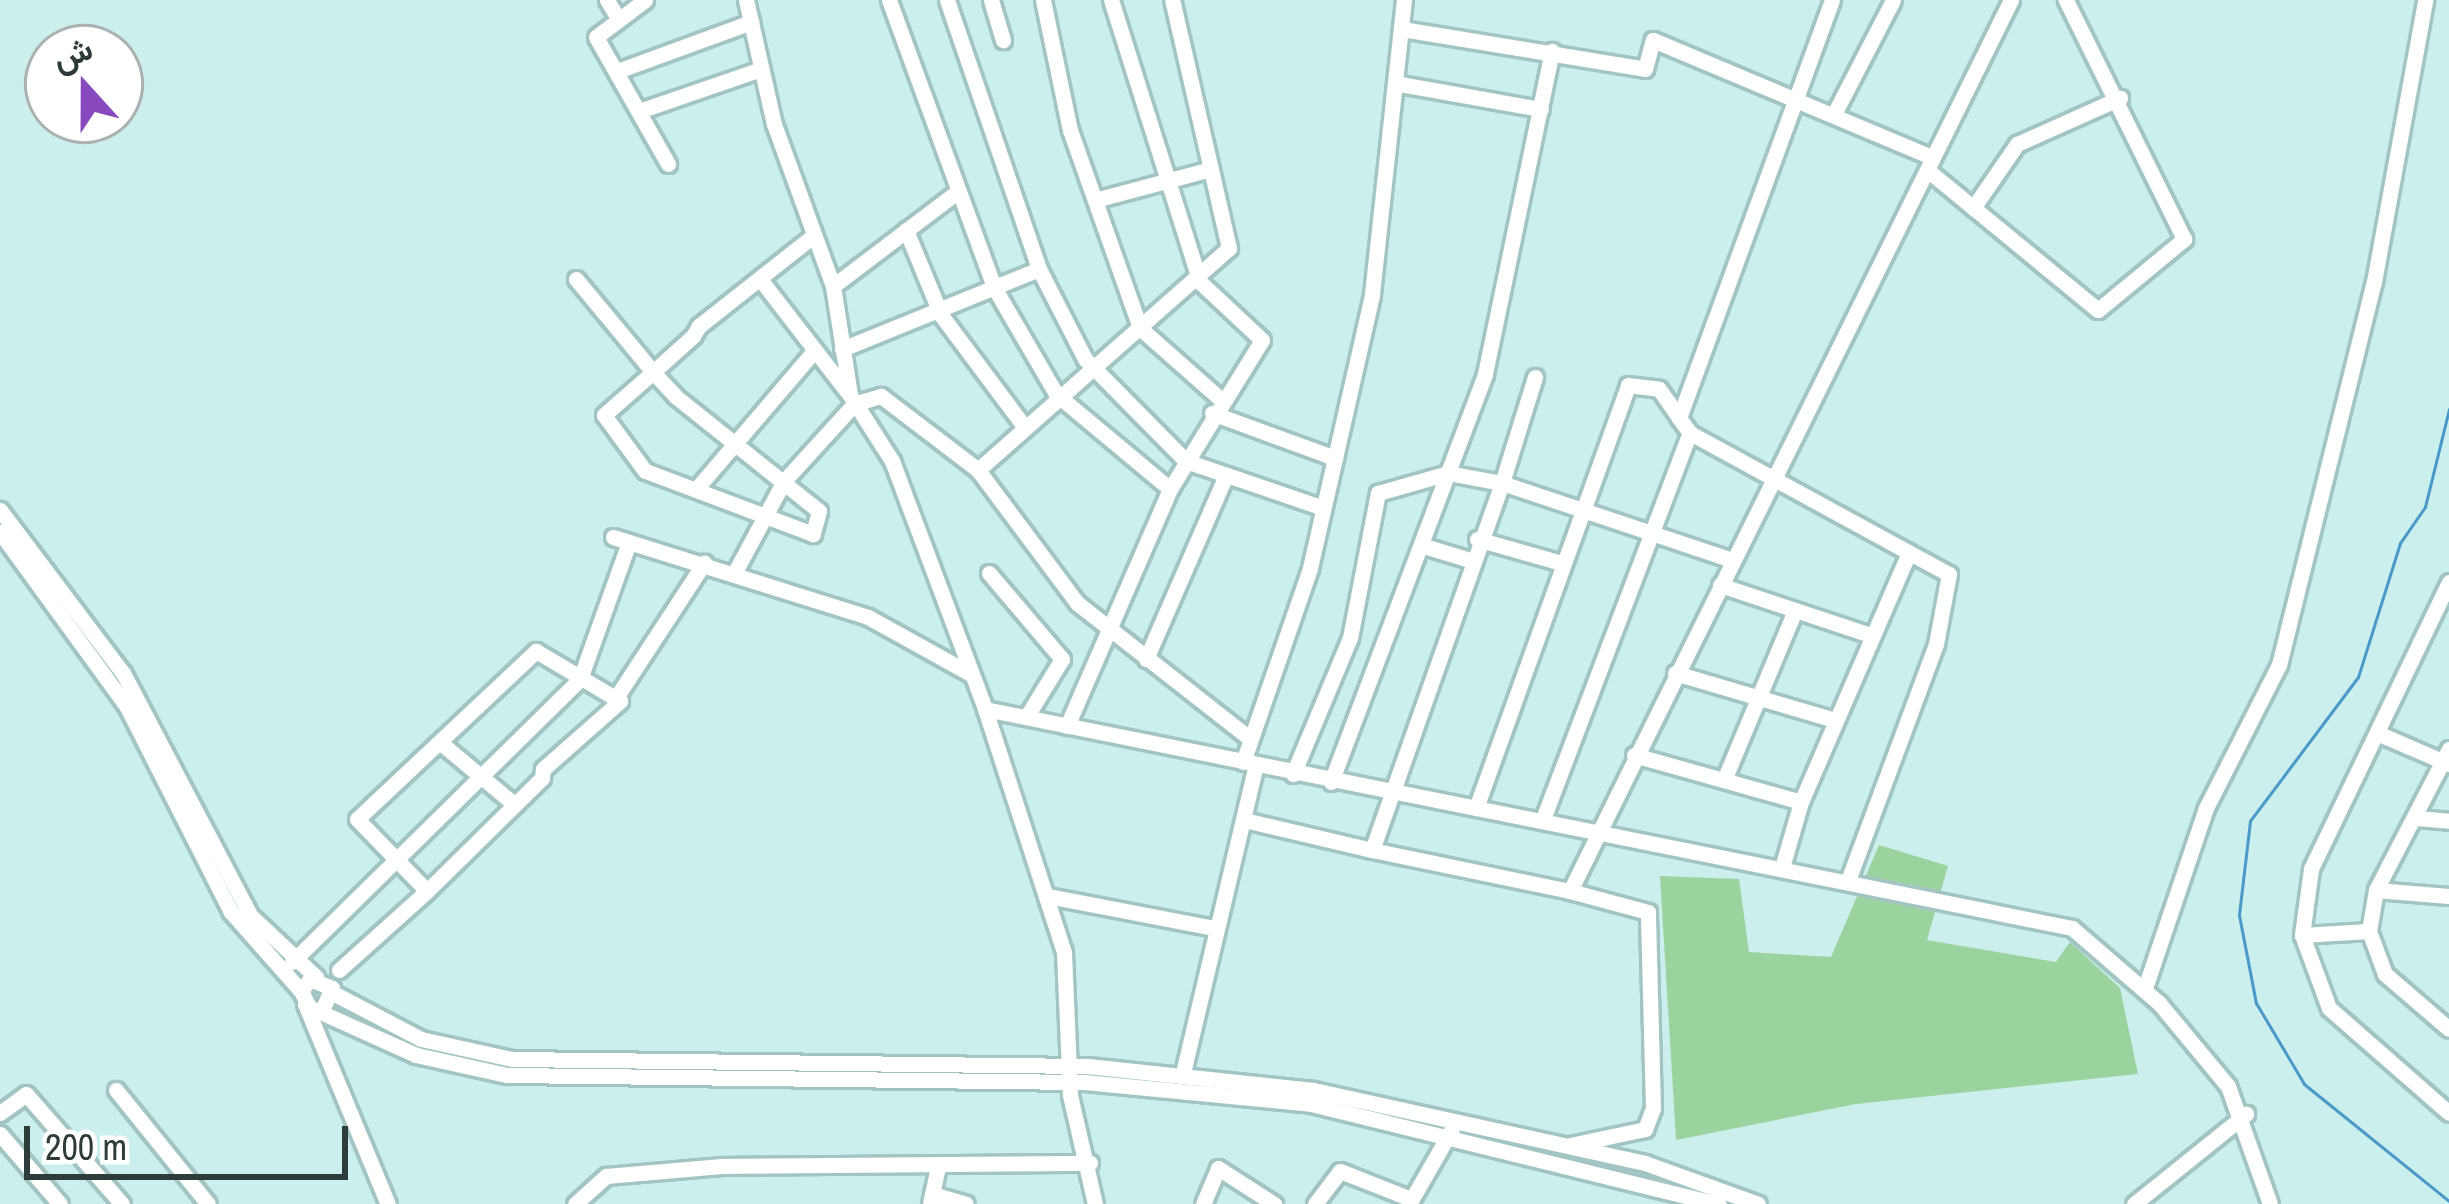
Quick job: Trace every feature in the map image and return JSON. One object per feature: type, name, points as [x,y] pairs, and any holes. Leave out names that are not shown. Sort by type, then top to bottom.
[{"type":"street","points":[[607,0],[618,18]]},
{"type":"street","points":[[645,0],[596,37],[645,110],[668,164]]},
{"type":"street","points":[[746,0],[761,69],[832,286],[852,400]]},
{"type":"street","points":[[889,0],[995,289],[1056,394],[1170,489]]},
{"type":"street","points":[[947,0],[1039,269],[1090,364],[1186,461],[1322,508]]},
{"type":"street","points":[[991,0],[1003,40]]},
{"type":"street","points":[[1043,0],[1095,200],[1140,328],[1216,406],[1335,458]]},
{"type":"street","points":[[1067,725],[1114,637],[1170,489],[1262,334],[1200,282],[1162,182],[1111,0]]},
{"type":"street","points":[[978,470],[1090,364],[1200,282],[1230,243],[1172,0]]},
{"type":"street","points":[[1183,1073],[1214,928],[1244,820],[1248,737],[1335,458],[1400,84],[1404,0]]},
{"type":"street","points":[[1679,418],[1791,96],[1832,0]]},
{"type":"street","points":[[1834,114],[1893,0]]},
{"type":"street","points":[[1570,891],[2011,0]]},
{"type":"street","points":[[1402,29],[1645,70],[1653,40],[1834,114],[1931,165],[1972,208],[2098,310],[2184,239],[2120,98],[2066,0]]},
{"type":"street","points":[[2144,988],[2206,808],[2279,665],[2374,282],[2425,0]]},
{"type":"street","points":[[620,70],[751,22]]},
{"type":"street","points":[[1331,782],[1424,546],[1510,285],[1552,51]]},
{"type":"street","points":[[645,110],[761,69]]},
{"type":"street","points":[[1400,84],[1541,110]]},
{"type":"street","points":[[1972,208],[2017,144],[2120,98]]},
{"type":"street","points":[[1095,200],[1210,169]]},
{"type":"street","points":[[832,286],[957,192]]},
{"type":"street","points":[[907,230],[941,310],[1023,425]]},
{"type":"street","points":[[577,278],[653,372],[784,481],[821,524],[813,534],[633,461],[604,415],[653,372],[760,278],[813,236]]},
{"type":"street","points":[[842,350],[1039,269]]},
{"type":"street","points":[[760,278],[892,461],[986,709],[1048,896],[1072,998],[1070,1074],[1095,1204]]},
{"type":"street","points":[[697,488],[813,352]]},
{"type":"street","points":[[1372,850],[1384,797],[1502,482],[1534,377]]},
{"type":"street","points":[[1477,808],[1561,563],[1591,508],[1628,385],[1659,389],[1690,433],[1949,574],[1946,596],[1849,881]]},
{"type":"street","points":[[736,570],[759,512],[852,400],[875,395],[907,405],[978,470],[1031,552],[1114,637],[1248,737]]},
{"type":"street","points":[[1543,819],[1690,433]]},
{"type":"street","points":[[1293,774],[1350,638],[1378,493],[1448,473],[1502,482],[1655,526],[1732,560]]},
{"type":"street","points":[[1146,659],[1226,475]]},
{"type":"street","points":[[0,510],[114,658],[232,885],[292,962],[421,1040],[512,1059],[1070,1074],[1311,1104],[1567,1146],[1758,1204]]},
{"type":"street","points":[[0,532],[127,706],[231,912],[312,1003],[416,1055],[507,1075],[1183,1073],[1453,1128],[1719,1204]]},
{"type":"street","points":[[1478,539],[1561,563]]},
{"type":"street","points":[[292,962],[580,679],[621,540],[736,570],[884,623],[971,674]]},
{"type":"street","points":[[1424,546],[1470,560]]},
{"type":"street","points":[[1782,868],[1831,718],[1909,552]]},
{"type":"street","points":[[388,1204],[318,1045],[312,1003],[614,698],[704,563]]},
{"type":"street","points":[[989,572],[1062,659],[1027,716]]},
{"type":"street","points":[[2449,581],[2384,736],[2311,869],[2302,935],[2329,1008],[2449,1112]]},
{"type":"street","points":[[1720,585],[1870,635]]},
{"type":"street","points":[[1724,780],[1794,613]]},
{"type":"street","points":[[427,891],[357,819],[536,651],[614,698]]},
{"type":"street","points":[[1675,673],[1757,701],[1831,718]]},
{"type":"street","points":[[986,709],[1384,797],[1543,819],[2072,928],[2144,988],[2246,1114],[2270,1204]]},
{"type":"street","points":[[2384,736],[2447,759],[2376,890],[2369,931],[2385,974],[2448,1025]]},
{"type":"street","points":[[442,744],[485,772],[514,804]]},
{"type":"street","points":[[1634,755],[1801,802]]},
{"type":"street","points":[[2417,818],[2449,821]]},
{"type":"street","points":[[1244,820],[1648,912],[1653,1108],[1645,1129],[1567,1146]]},
{"type":"street","points":[[2376,890],[2449,896]]},
{"type":"street","points":[[1048,896],[1214,928]]},
{"type":"street","points":[[2302,935],[2369,931]]},
{"type":"street","points":[[312,1003],[329,982]]},
{"type":"street","points":[[116,1090],[208,1204]]},
{"type":"street","points":[[0,1113],[26,1094],[122,1204]]},
{"type":"street","points":[[2134,1204],[2246,1114]]},
{"type":"street","points":[[1315,1204],[1340,1171],[1410,1202],[1453,1128]]},
{"type":"street","points":[[0,1135],[60,1204]]},
{"type":"street","points":[[575,1204],[595,1180],[630,1173],[1090,1163]]},
{"type":"street","points":[[938,1167],[931,1199],[966,1204]]},
{"type":"street","points":[[1203,1204],[1217,1168],[1274,1204]]},
{"type":"green space","points":[[1879,845],[1948,866],[1927,940],[2056,962],[2070,942],[2120,988],[2138,1074],[1856,1104],[1676,1140],[1660,876],[1739,879],[1749,952],[1831,957]]},
{"type":"waterway","points":[[2449,409],[2425,507],[2400,543],[2358,677],[2250,821],[2239,915],[2256,1003],[2304,1084],[2449,1201]]}]
